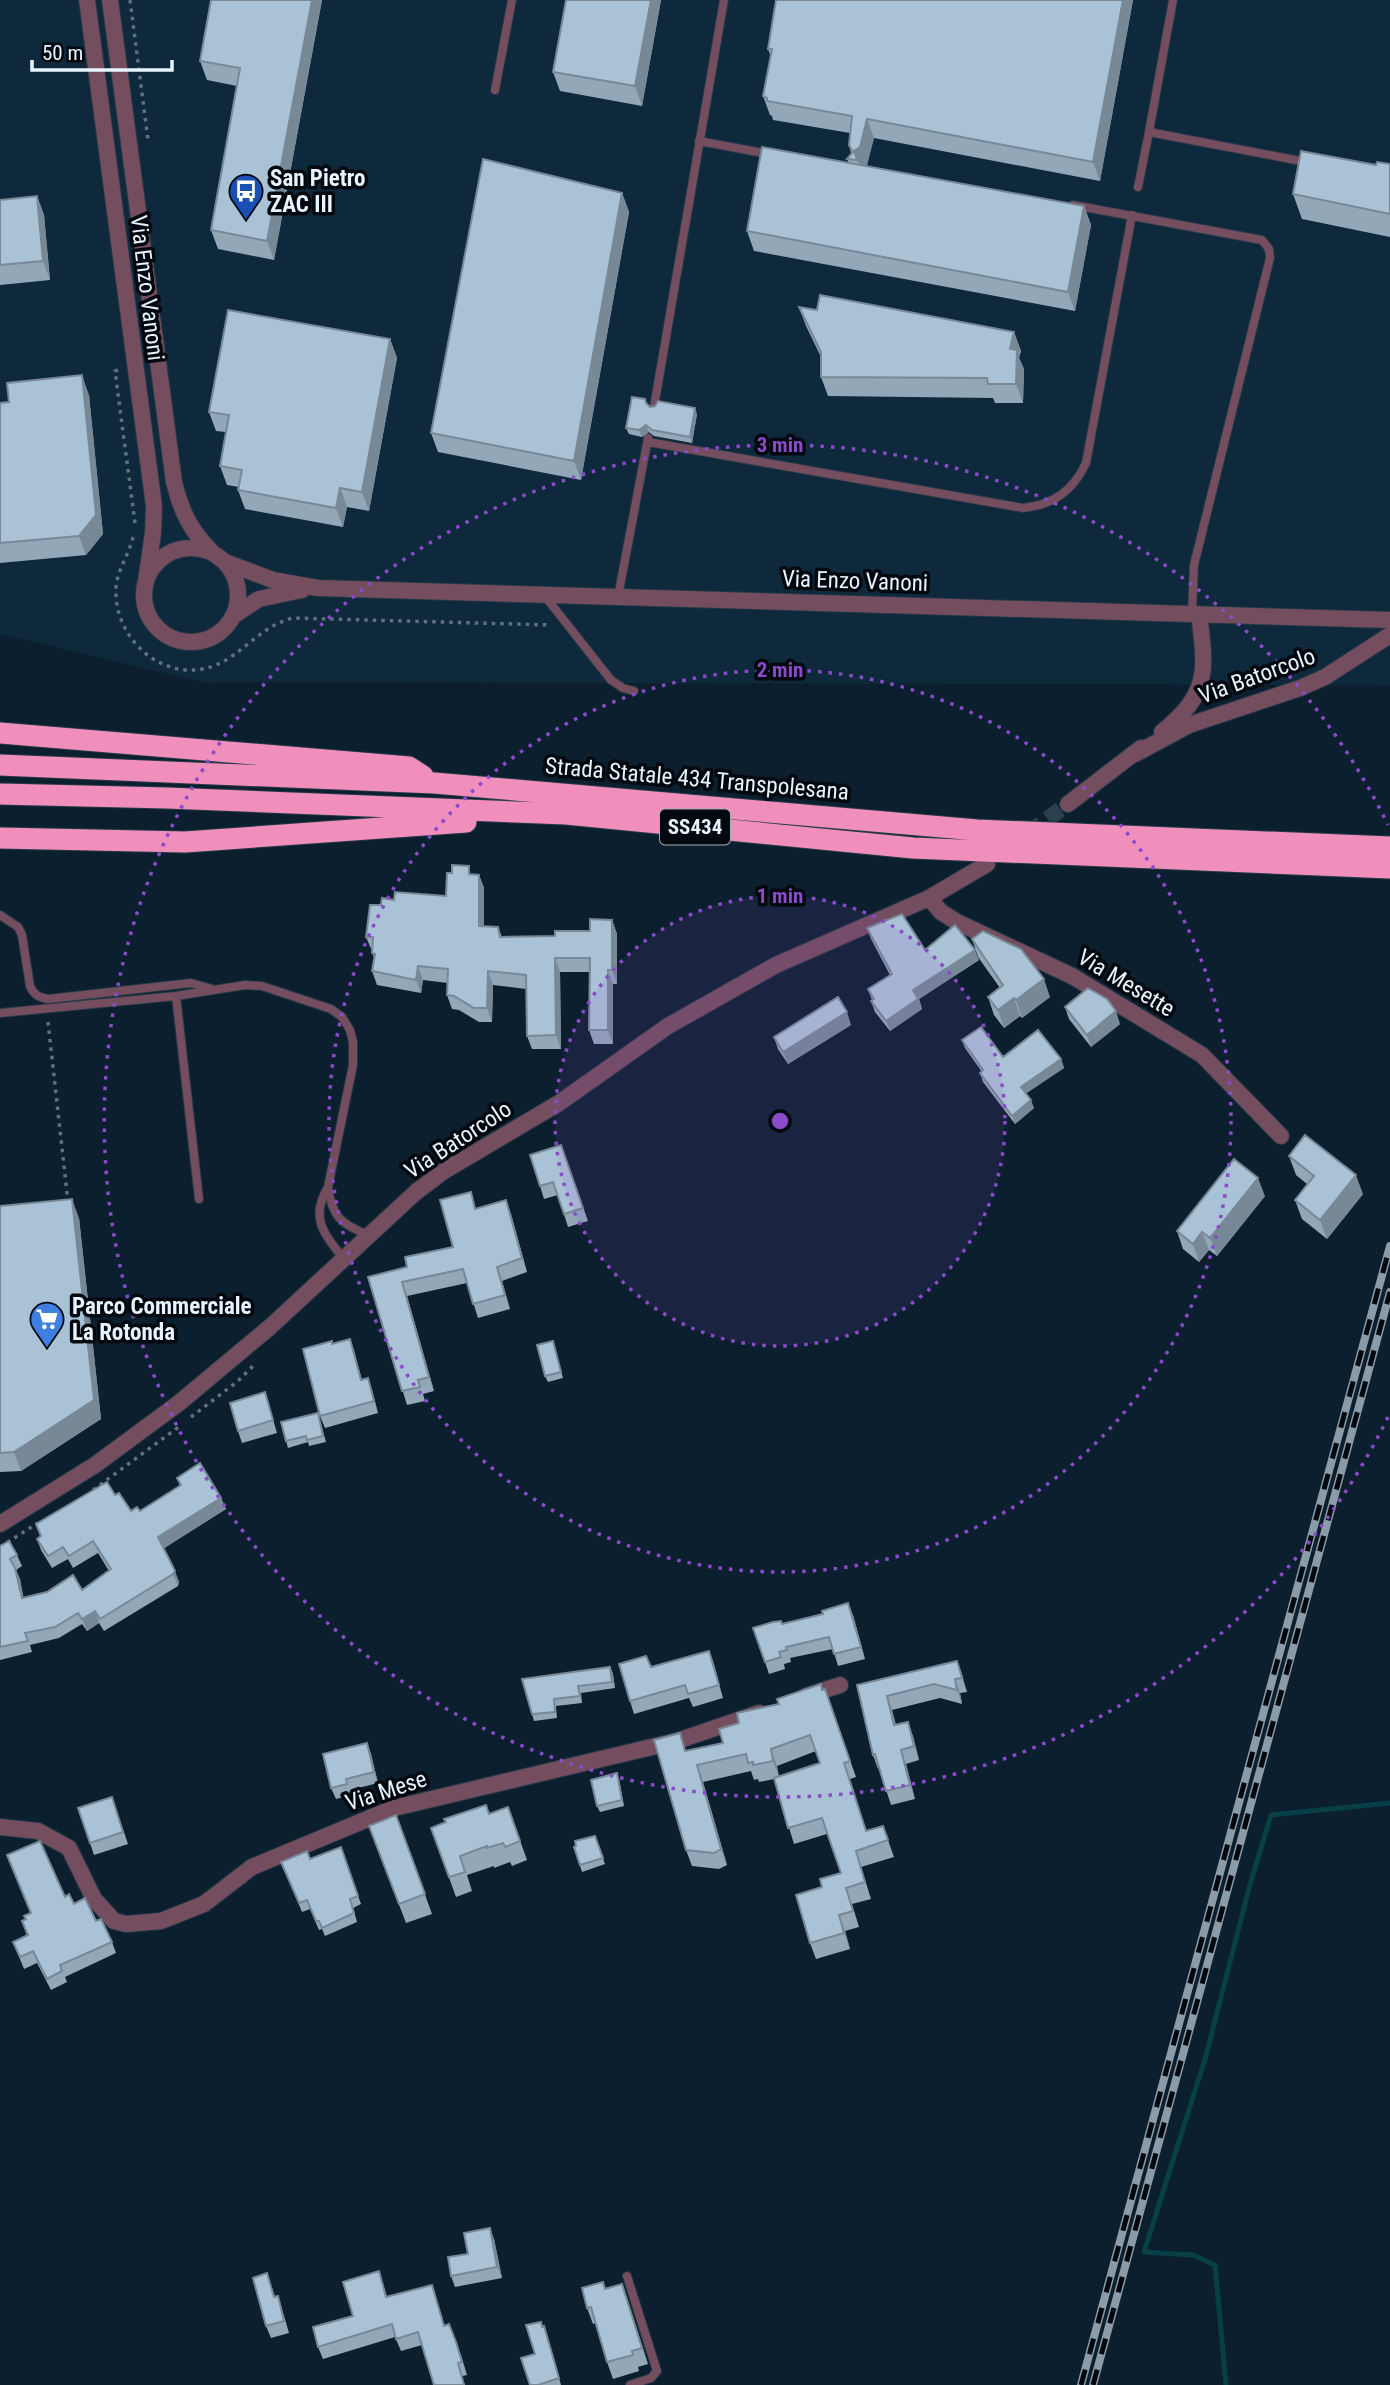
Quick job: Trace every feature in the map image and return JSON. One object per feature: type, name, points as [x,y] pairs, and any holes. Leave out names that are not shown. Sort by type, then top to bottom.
[{"type":"highway","points":[[0,733],[409,767],[434,783]]},
{"type":"highway","name":"Strada Statale 434 Transpolesana","points":[[0,765],[434,783],[977,830],[1390,847]]},
{"type":"highway","name":"Strada Statale 434 Transpolesana","points":[[0,794],[566,814],[913,848],[1390,868]]},
{"type":"highway","points":[[0,838],[185,842],[566,814]]},
{"type":"street","name":"Via Enzo Vanoni","points":[[87,0],[154,506],[144,595],[154,624],[166,635],[180,641],[196,642],[211,638],[224,629],[233,616],[238,601],[237,586],[233,573],[198,539],[187,523],[174,482],[110,0]]},
{"type":"street","name":"Via Enzo Vanoni","points":[[146,581],[162,558],[187,548],[201,549],[273,580],[318,588]]},
{"type":"street","name":"Via Enzo Vanoni","points":[[233,616],[259,599],[295,590],[318,588],[1390,620]]},
{"type":"street","name":"Via Batorcolo","points":[[1068,804],[1135,754],[1180,715],[1200,685],[1205,666],[1195,614]]},
{"type":"street","name":"Via Batorcolo","points":[[1135,754],[1189,725],[1325,677],[1390,635]]},
{"type":"street","name":"Via Batorcolo","points":[[0,1524],[95,1465],[179,1403],[270,1327],[368,1235],[444,1171],[559,1103],[668,1026],[776,965],[929,898],[987,864]]},
{"type":"street","name":"Via Mesette","points":[[929,898],[942,912],[957,922],[1072,976],[1202,1055],[1282,1136]]},
{"type":"street","name":"Via Mese","points":[[0,1827],[38,1831],[69,1848],[94,1899],[114,1921],[126,1924],[161,1921],[204,1904],[252,1867],[394,1808],[677,1741],[840,1685]]},
{"type":"lane","points":[[495,90],[512,0]]},
{"type":"lane","points":[[654,407],[724,0]]},
{"type":"lane","points":[[1138,187],[1173,0]]},
{"type":"lane","points":[[1149,132],[1301,161]]},
{"type":"lane","points":[[699,141],[776,156]]},
{"type":"lane","points":[[1066,204],[1262,240],[1269,249],[1270,258],[1194,565],[1195,614]]},
{"type":"lane","points":[[618,597],[648,440],[1023,508],[1054,501],[1080,476],[1086,463],[1132,215]]},
{"type":"lane","points":[[544,595],[611,680],[634,691]]},
{"type":"lane","points":[[0,915],[18,927],[22,935],[30,986],[33,993],[39,997],[47,999],[191,983],[214,990]]},
{"type":"lane","points":[[0,1013],[176,996],[245,985],[262,986],[331,1009],[342,1017],[350,1030],[353,1065],[328,1186],[319,1201],[319,1215],[324,1231],[343,1258]]},
{"type":"lane","points":[[176,996],[199,1199]]},
{"type":"lane","points":[[328,1186],[330,1200],[338,1219],[348,1227],[368,1235]]},
{"type":"lane","points":[[627,2276],[657,2371],[651,2378],[630,2385]]},
{"type":"path","points":[[46,1009],[69,1211]]},
{"type":"path","points":[[85,1495],[210,1404],[256,1363]]},
{"type":"path","points":[[0,1547],[44,1520]]},
{"type":"shaded area","points":[[0,0],[1390,0],[1390,685],[202,682],[0,634]]},
{"type":"building","points":[[211,0],[312,0],[267,241],[211,230],[240,68],[200,61]]},
{"type":"building","points":[[566,0],[651,0],[635,86],[553,72]]},
{"type":"building","points":[[776,0],[1123,0],[1093,162],[867,119],[860,147],[854,151],[857,160],[847,159],[853,152],[849,145],[852,116],[767,101],[763,96],[772,49],[768,49]]},
{"type":"building","points":[[762,147],[1084,206],[1068,292],[747,231]]},
{"type":"building","points":[[1301,151],[1376,165],[1377,162],[1390,164],[1390,214],[1293,194]]},
{"type":"building","points":[[483,159],[622,193],[574,461],[431,433]]},
{"type":"building","points":[[37,196],[43,261],[0,265],[0,200]]},
{"type":"building","points":[[820,295],[1014,332],[1010,349],[1017,350],[1016,384],[988,384],[987,378],[821,377],[821,352],[799,307],[817,310]]},
{"type":"building","points":[[228,310],[390,339],[362,492],[340,488],[336,508],[238,490],[242,470],[220,466],[229,415],[209,412]]},
{"type":"building","points":[[82,375],[96,515],[79,536],[0,543],[0,403],[9,402],[7,383]]},
{"type":"building","points":[[632,397],[645,399],[650,407],[655,406],[658,401],[695,408],[690,437],[652,430],[646,425],[639,430],[626,428]]},
{"type":"building","points":[[452,865],[469,866],[469,874],[479,875],[479,926],[498,927],[500,937],[555,936],[555,931],[590,931],[590,919],[612,920],[612,970],[608,970],[608,1030],[589,1030],[590,958],[555,958],[556,1035],[527,1036],[526,975],[488,971],[487,1008],[474,1008],[454,996],[447,995],[448,969],[418,966],[416,980],[372,971],[375,954],[372,953],[373,937],[366,937],[370,905],[381,905],[382,898],[394,900],[395,892],[446,896],[447,873],[452,873]]},
{"type":"building","points":[[902,914],[925,950],[955,925],[975,950],[913,990],[918,999],[886,1021],[871,1001],[874,999],[868,989],[892,974],[867,928]]},
{"type":"building","points":[[983,931],[1021,949],[1044,979],[998,1010],[988,997],[1003,985],[972,939]]},
{"type":"building","points":[[1088,988],[1107,999],[1116,1011],[1087,1035],[1065,1007]]},
{"type":"building","points":[[838,997],[847,1012],[783,1052],[774,1037]]},
{"type":"building","points":[[981,1027],[1003,1057],[1038,1030],[1061,1059],[1021,1087],[1031,1100],[1012,1116],[980,1073],[983,1070],[962,1040]]},
{"type":"building","points":[[1305,1135],[1356,1175],[1320,1220],[1295,1200],[1314,1176],[1289,1156]]},
{"type":"building","points":[[561,1145],[583,1208],[564,1214],[553,1182],[540,1186],[530,1155]]},
{"type":"building","points":[[1234,1159],[1258,1178],[1210,1238],[1202,1232],[1193,1244],[1177,1231]]},
{"type":"building","points":[[471,1192],[475,1209],[506,1200],[522,1258],[497,1267],[505,1295],[473,1304],[463,1269],[402,1282],[429,1377],[418,1380],[420,1387],[402,1391],[368,1277],[407,1267],[405,1257],[453,1247],[440,1200]]},
{"type":"building","name":"Parco Commerciale La Rotonda","points":[[72,1199],[94,1400],[14,1452],[0,1453],[0,1206]]},
{"type":"building","points":[[350,1339],[361,1380],[368,1378],[374,1401],[320,1416],[303,1349]]},
{"type":"building","points":[[553,1341],[561,1372],[545,1376],[537,1345]]},
{"type":"building","points":[[265,1392],[273,1420],[238,1431],[230,1403]]},
{"type":"building","points":[[318,1413],[323,1436],[307,1440],[306,1436],[286,1441],[281,1422]]},
{"type":"building","points":[[200,1463],[221,1498],[158,1537],[175,1571],[173,1574],[100,1619],[95,1611],[82,1619],[78,1613],[55,1627],[25,1633],[28,1641],[0,1647],[0,1546],[9,1541],[17,1555],[10,1559],[15,1568],[22,1598],[47,1592],[73,1575],[82,1590],[111,1569],[93,1541],[69,1556],[63,1547],[48,1556],[37,1539],[41,1536],[36,1524],[107,1482],[115,1495],[119,1493],[131,1511],[137,1507],[140,1511],[181,1485],[177,1478]]},
{"type":"building","points":[[848,1603],[861,1647],[834,1654],[829,1637],[786,1647],[787,1650],[779,1652],[781,1657],[765,1662],[753,1628],[823,1614],[822,1611]]},
{"type":"building","points":[[709,1651],[719,1685],[688,1694],[685,1685],[630,1701],[619,1664],[646,1656],[651,1667]]},
{"type":"building","points":[[957,1661],[962,1678],[955,1679],[957,1690],[934,1684],[887,1696],[894,1725],[908,1722],[914,1746],[901,1750],[910,1785],[886,1791],[875,1754],[873,1755],[857,1685]]},
{"type":"building","points":[[610,1667],[612,1682],[578,1686],[580,1696],[554,1699],[555,1712],[532,1714],[522,1679]]},
{"type":"building","points":[[821,1684],[850,1761],[844,1763],[866,1831],[883,1826],[888,1840],[856,1851],[865,1882],[846,1888],[853,1911],[839,1915],[844,1933],[810,1943],[796,1895],[822,1887],[820,1879],[841,1873],[822,1818],[788,1828],[774,1778],[820,1763],[810,1735],[771,1749],[773,1761],[753,1765],[753,1762],[748,1763],[746,1754],[697,1765],[721,1849],[714,1853],[686,1850],[654,1740],[680,1733],[685,1751],[723,1743],[719,1729],[739,1723],[737,1713],[779,1704],[777,1699]]},
{"type":"building","points":[[367,1743],[374,1772],[346,1779],[347,1784],[331,1788],[323,1754]]},
{"type":"building","points":[[617,1773],[622,1800],[597,1806],[591,1780]]},
{"type":"building","points":[[112,1797],[123,1832],[90,1843],[78,1808]]},
{"type":"building","points":[[486,1805],[489,1814],[508,1807],[520,1841],[505,1847],[503,1843],[487,1846],[460,1856],[465,1872],[449,1877],[431,1828],[446,1822],[444,1819]]},
{"type":"building","points":[[396,1815],[425,1894],[399,1904],[369,1826]]},
{"type":"building","points":[[595,1836],[603,1858],[580,1865],[574,1847],[575,1841]]},
{"type":"building","points":[[40,1841],[65,1897],[69,1894],[74,1904],[85,1898],[96,1921],[101,1919],[112,1942],[60,1965],[62,1971],[47,1979],[33,1951],[20,1957],[13,1942],[28,1935],[22,1921],[26,1919],[24,1916],[31,1913],[7,1855]]},
{"type":"building","points":[[341,1847],[358,1896],[350,1899],[354,1913],[322,1928],[307,1900],[299,1903],[281,1862],[307,1851],[310,1859]]},
{"type":"building","points":[[490,2228],[497,2267],[451,2276],[448,2257],[468,2254],[464,2233]]},
{"type":"building","points":[[379,2271],[386,2297],[432,2285],[444,2326],[449,2324],[456,2342],[462,2362],[458,2363],[464,2385],[434,2385],[418,2332],[396,2339],[392,2324],[318,2347],[313,2327],[353,2316],[343,2282]]},
{"type":"building","points":[[267,2273],[274,2297],[278,2296],[284,2321],[266,2326],[253,2278]]},
{"type":"building","points":[[603,2282],[605,2289],[622,2284],[642,2348],[632,2351],[633,2355],[607,2362],[591,2307],[587,2308],[582,2288]]},
{"type":"building","points":[[541,2322],[559,2378],[530,2385],[521,2358],[535,2354],[526,2325]]},
{"type":"waterway","points":[[1226,2385],[1215,2265],[1193,2255],[1144,2252],[1206,2056],[1249,1888],[1271,1815],[1390,1803]]},
{"type":"tunnel","points":[[1028,833],[1068,804]]},
{"type":"railway","points":[[1081,2385],[1390,1246]]},
{"type":"railway","points":[[1093,2385],[1390,1292]]},
{"type":"place","name":"San Pietro ZAC III","points":[[246,221]]},
{"type":"place","name":"Parco Commerciale La Rotonda","points":[[47,1349]]}]
